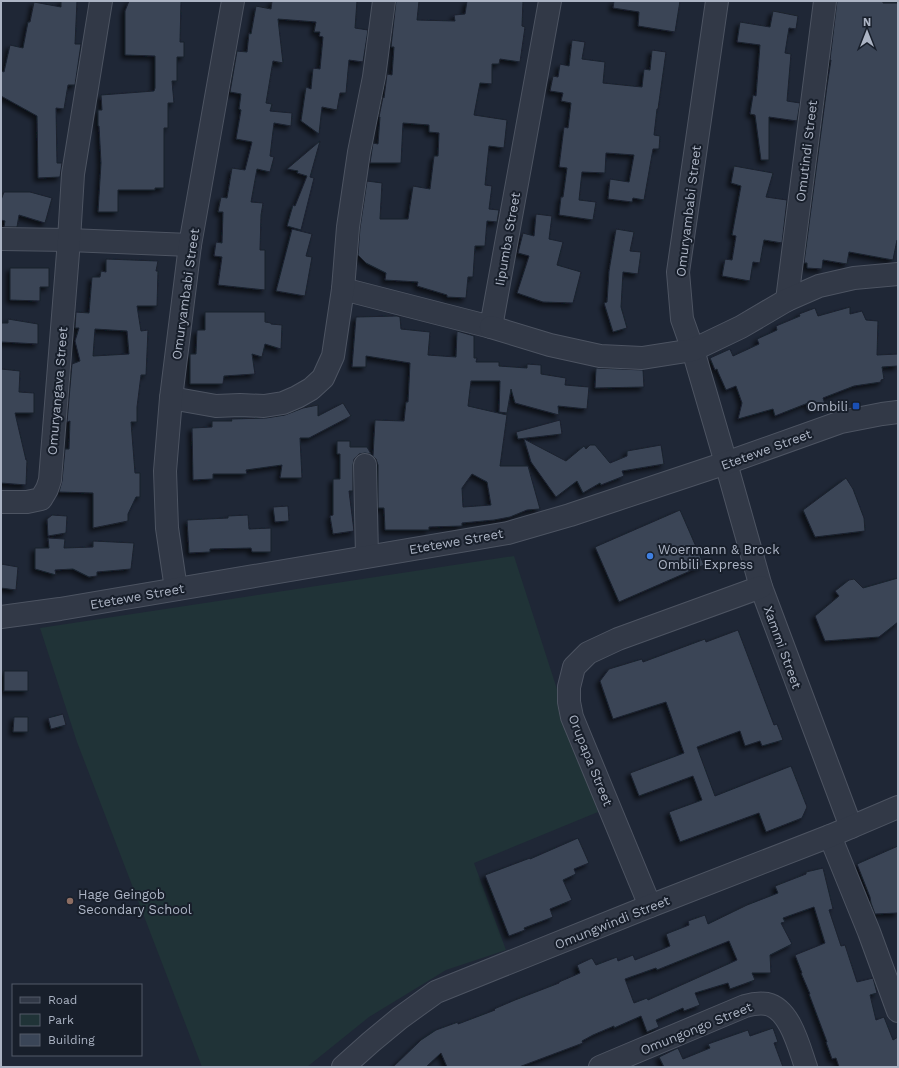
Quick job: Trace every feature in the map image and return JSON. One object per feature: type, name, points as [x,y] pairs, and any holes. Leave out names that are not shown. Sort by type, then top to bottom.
[{"type":"street","name":"Omuryangava Street","points":[[1,502],[27,502],[41,499],[50,480],[73,174],[101,1]]},
{"type":"street","name":"Omuryambabi Street","points":[[176,589],[167,528],[165,471],[171,398],[190,245],[233,1]]},
{"type":"street","points":[[171,398],[216,406],[264,406],[283,403],[311,389],[322,378],[333,356],[343,289],[348,227],[359,152],[374,77],[384,1]]},
{"type":"street","name":"Iipumba Street","points":[[491,326],[550,1]]},
{"type":"street","name":"Omuryambabi Street","points":[[717,1],[678,272],[682,319],[693,350],[726,463]]},
{"type":"street","name":"Omutindi Street","points":[[786,300],[825,1]]},
{"type":"street","points":[[1,239],[190,245]]},
{"type":"street","points":[[343,289],[491,326],[550,345],[600,356],[642,358],[693,350],[741,327],[786,300],[819,286],[854,278],[898,274]]},
{"type":"street","name":"Etetewe Street","points":[[1,617],[60,609],[508,533],[570,516],[841,422],[898,412]]},
{"type":"street","name":"Xammi Street","points":[[726,463],[761,587],[851,827]]},
{"type":"street","points":[[365,465],[367,556]]},
{"type":"street","name":"Orupapa Street","points":[[650,906],[572,717],[569,702],[569,687],[574,667],[588,653],[618,639],[761,587]]},
{"type":"street","name":"Omungwindi Street","points":[[343,1067],[400,1018],[436,992],[830,836],[898,807]]},
{"type":"street","points":[[830,836],[869,932],[898,1011]]},
{"type":"street","name":"Omungongo Street","points":[[600,1067],[745,1006],[757,1004],[767,1004],[778,1009],[784,1015],[794,1033],[806,1067]]},
{"type":"green space","points":[[514,556],[598,812],[474,863],[506,950],[446,970],[369,1017],[307,1067],[202,1067],[77,742],[40,628]]},
{"type":"building","points":[[61,1],[77,1],[75,44],[81,44],[75,85],[68,85],[64,109],[56,108],[57,163],[62,163],[60,177],[38,178],[37,116],[1,96],[1,71],[4,72],[10,45],[23,48],[34,2],[61,7]]},
{"type":"building","points":[[129,1],[181,1],[180,42],[184,42],[184,57],[177,57],[177,81],[172,81],[174,103],[168,103],[168,128],[164,128],[164,188],[155,188],[155,190],[118,190],[118,212],[98,212],[101,163],[98,110],[102,110],[101,95],[154,91],[155,88],[155,56],[125,55],[125,11]]},
{"type":"building","points":[[272,1],[357,1],[355,28],[368,30],[363,62],[349,60],[346,93],[340,93],[337,110],[322,107],[319,134],[301,121],[306,87],[311,89],[313,68],[320,69],[323,37],[319,36],[320,32],[314,32],[316,22],[278,19],[283,63],[273,61],[266,103],[272,104],[270,111],[292,113],[291,126],[274,123],[270,156],[274,157],[270,172],[257,169],[251,202],[263,203],[261,215],[260,250],[265,250],[265,290],[218,285],[222,257],[214,256],[216,242],[222,243],[223,212],[218,212],[221,197],[227,198],[232,168],[245,170],[252,142],[236,139],[241,110],[239,109],[241,94],[230,92],[237,51],[247,52],[249,33],[251,34],[256,6],[271,9]]},
{"type":"building","points":[[396,1],[419,1],[417,20],[455,21],[454,15],[465,14],[467,1],[523,1],[522,26],[525,27],[520,62],[500,59],[499,64],[492,64],[492,84],[480,83],[474,115],[507,120],[504,148],[489,146],[485,185],[492,186],[489,209],[499,210],[497,222],[487,221],[485,246],[475,246],[473,277],[468,277],[466,298],[447,297],[447,295],[417,286],[418,282],[385,280],[386,273],[366,263],[358,255],[360,228],[367,181],[382,183],[380,219],[408,219],[413,186],[430,189],[434,156],[438,156],[439,133],[429,132],[429,125],[403,123],[401,163],[370,163],[373,143],[378,144],[379,117],[383,97],[384,98],[387,74],[392,75],[394,47],[391,47]]},
{"type":"building","points":[[614,1],[680,1],[675,32],[638,26],[639,12],[613,8]]},
{"type":"building","points":[[837,1],[883,1],[883,3],[898,3],[898,240],[893,260],[849,252],[847,264],[823,260],[822,269],[807,268],[807,263],[804,263],[831,60]]},
{"type":"building","points":[[773,11],[798,16],[796,29],[789,28],[785,53],[791,54],[787,101],[800,103],[797,121],[769,117],[769,160],[761,160],[755,115],[750,114],[753,95],[756,96],[760,45],[737,42],[740,22],[770,27]]},
{"type":"building","points":[[572,40],[585,42],[582,59],[605,62],[603,83],[642,87],[644,69],[650,70],[652,50],[666,52],[654,135],[660,136],[659,149],[653,149],[644,200],[633,198],[632,202],[608,199],[610,179],[629,182],[634,155],[606,153],[605,173],[582,172],[579,200],[596,202],[593,220],[559,215],[567,168],[559,167],[564,127],[568,128],[571,103],[561,101],[563,93],[550,91],[553,76],[558,77],[560,64],[569,66]]},
{"type":"building","points":[[320,141],[310,177],[314,178],[301,230],[287,226],[293,205],[295,206],[307,176],[297,173],[298,171],[287,169]]},
{"type":"building","points":[[734,166],[773,173],[766,197],[787,200],[782,243],[764,240],[760,263],[753,262],[750,281],[722,276],[725,259],[732,260],[736,236],[732,235],[741,186],[731,183]]},
{"type":"building","points":[[4,192],[30,192],[52,198],[45,223],[19,215],[17,227],[4,227],[5,221],[1,220],[1,200]]},
{"type":"building","points":[[536,214],[552,216],[549,239],[563,242],[557,265],[581,272],[573,303],[543,302],[517,293],[529,256],[518,253],[523,233],[534,236]]},
{"type":"building","points":[[292,229],[312,234],[306,256],[312,257],[305,296],[276,291]]},
{"type":"building","points":[[616,229],[634,232],[630,251],[641,252],[638,274],[623,272],[621,307],[627,328],[613,332],[604,303],[607,302],[609,271]]},
{"type":"building","points":[[106,259],[158,261],[156,271],[158,271],[157,306],[137,306],[141,331],[148,330],[146,375],[141,375],[137,407],[137,422],[131,422],[135,473],[140,473],[140,497],[136,497],[128,514],[128,521],[93,528],[93,493],[59,492],[62,481],[65,449],[69,449],[70,421],[67,422],[72,364],[80,361],[75,341],[79,328],[75,328],[76,312],[89,313],[92,277],[100,277],[101,271],[106,272]],"holes":[[[95,329],[127,331],[129,354],[93,356]]]},
{"type":"building","points":[[10,268],[49,268],[49,287],[40,287],[40,301],[10,300]]},
{"type":"building","points":[[850,307],[850,314],[862,311],[866,320],[878,321],[877,355],[898,354],[898,366],[882,367],[884,379],[881,380],[881,382],[854,386],[823,398],[825,404],[811,410],[808,403],[775,416],[773,409],[738,419],[742,403],[736,386],[726,390],[717,369],[715,370],[710,358],[730,349],[733,356],[759,344],[757,339],[777,330],[776,326],[800,316],[799,314],[815,308],[818,316]]},
{"type":"building","points":[[205,312],[265,312],[265,322],[282,325],[281,349],[265,344],[262,357],[252,354],[255,374],[224,376],[223,384],[190,384],[190,354],[196,354],[197,330],[205,330]]},
{"type":"building","points":[[397,316],[400,317],[401,329],[430,332],[428,355],[456,357],[457,331],[474,336],[474,358],[477,358],[476,362],[499,362],[499,366],[527,368],[527,364],[541,365],[541,374],[566,378],[565,385],[589,387],[587,409],[558,406],[559,415],[515,403],[511,389],[507,413],[499,412],[500,381],[471,381],[468,406],[507,415],[500,466],[528,466],[540,509],[527,510],[510,517],[494,520],[462,523],[462,526],[429,527],[429,530],[385,530],[384,508],[378,508],[378,465],[373,456],[375,420],[404,421],[406,402],[408,402],[410,363],[366,356],[366,367],[352,367],[356,317]],"holes":[[[472,474],[487,482],[491,505],[463,507],[462,488]]]},
{"type":"building","points":[[8,319],[38,324],[38,344],[1,342],[1,323],[8,323]]},
{"type":"building","points":[[596,368],[643,370],[644,387],[595,388]]},
{"type":"building","points":[[1,369],[20,371],[19,392],[34,393],[34,413],[15,413],[27,460],[26,485],[1,483]]},
{"type":"building","points":[[343,403],[351,416],[309,438],[300,438],[302,478],[280,478],[282,465],[246,470],[247,474],[213,474],[213,479],[193,480],[192,428],[212,427],[212,421],[232,421],[231,419],[266,418],[285,415],[303,408],[318,405],[318,416]]},
{"type":"building","points":[[560,420],[562,434],[518,439],[516,432]]},
{"type":"building","points":[[524,439],[566,461],[584,446],[586,449],[590,445],[595,445],[610,463],[627,456],[627,451],[661,445],[664,464],[622,471],[624,476],[601,485],[600,483],[583,493],[577,481],[556,497],[531,462]]},
{"type":"building","points":[[337,441],[350,441],[350,447],[367,447],[371,454],[359,454],[354,459],[353,491],[349,491],[354,531],[333,534],[330,516],[333,515],[333,479],[340,479],[340,454],[337,454]]},
{"type":"building","points":[[846,478],[853,489],[864,518],[865,531],[815,537],[803,510]]},
{"type":"building","points":[[288,506],[289,521],[275,522],[273,507]]},
{"type":"building","name":"Woermann & Brock Ombili Express","points":[[680,510],[704,565],[619,602],[595,547]]},
{"type":"building","points":[[52,515],[67,516],[66,533],[48,536],[47,519]]},
{"type":"building","points":[[248,515],[249,529],[271,528],[271,552],[252,552],[251,548],[210,549],[210,552],[189,553],[187,520],[228,518],[228,516]]},
{"type":"building","points":[[48,538],[65,539],[64,548],[93,547],[93,541],[134,543],[131,569],[97,572],[97,576],[89,577],[73,569],[55,570],[56,575],[35,569],[35,548],[49,548]]},
{"type":"building","points":[[1,564],[18,567],[16,590],[1,588]]},
{"type":"building","points":[[898,578],[898,622],[879,637],[825,641],[815,616],[839,596],[835,591],[849,580],[854,579],[863,588]]},
{"type":"building","points":[[738,630],[774,725],[777,724],[783,740],[762,746],[760,741],[745,746],[740,731],[697,747],[715,796],[791,766],[807,807],[802,818],[766,832],[759,813],[680,842],[669,812],[702,800],[693,776],[639,796],[630,773],[684,753],[666,702],[613,719],[600,681],[609,669],[642,659],[643,662],[705,639],[706,642]]},
{"type":"building","points":[[4,671],[28,671],[28,691],[4,691]]},
{"type":"building","points":[[63,714],[66,725],[51,729],[48,718]]},
{"type":"building","points":[[14,717],[28,717],[28,732],[13,732]]},
{"type":"building","points":[[578,838],[589,863],[574,869],[576,874],[563,880],[572,900],[550,909],[553,917],[524,928],[525,930],[509,936],[485,875],[530,859]]},
{"type":"building","points":[[898,846],[898,913],[875,914],[857,864]]},
{"type":"building","points":[[823,868],[833,909],[829,910],[841,946],[845,945],[857,982],[873,978],[877,993],[870,995],[876,1020],[884,1017],[893,1040],[898,1037],[898,1067],[839,1067],[836,1058],[832,1059],[795,955],[825,943],[814,907],[783,918],[785,922],[781,923],[792,944],[770,955],[771,973],[752,973],[755,980],[730,989],[728,983],[695,993],[700,1005],[684,1011],[683,1008],[656,1020],[659,1027],[647,1032],[641,1016],[614,1028],[614,1026],[593,1035],[582,1041],[583,1043],[519,1067],[447,1067],[441,1053],[426,1067],[393,1067],[421,1040],[436,1030],[458,1022],[458,1024],[495,1010],[494,1009],[515,1000],[559,983],[580,973],[577,965],[592,958],[596,965],[617,957],[618,961],[633,955],[635,960],[670,946],[666,934],[689,925],[688,921],[705,915],[708,924],[747,905],[778,893],[775,886],[806,874],[806,872]],"holes":[[[729,941],[737,960],[648,1000],[647,998],[634,1003],[625,979],[656,968],[657,970]]]},
{"type":"building","points":[[773,1028],[778,1042],[774,1043],[783,1067],[664,1067],[659,1057],[678,1048],[683,1059],[710,1048],[708,1044],[748,1030],[750,1036]]},
{"type":"place","name":"Ombili","points":[[856,406]]},
{"type":"place","name":"Woermann & Brock Ombili Express","points":[[650,556]]},
{"type":"place","name":"Hage Geingob Secondary School","points":[[70,901]]}]
